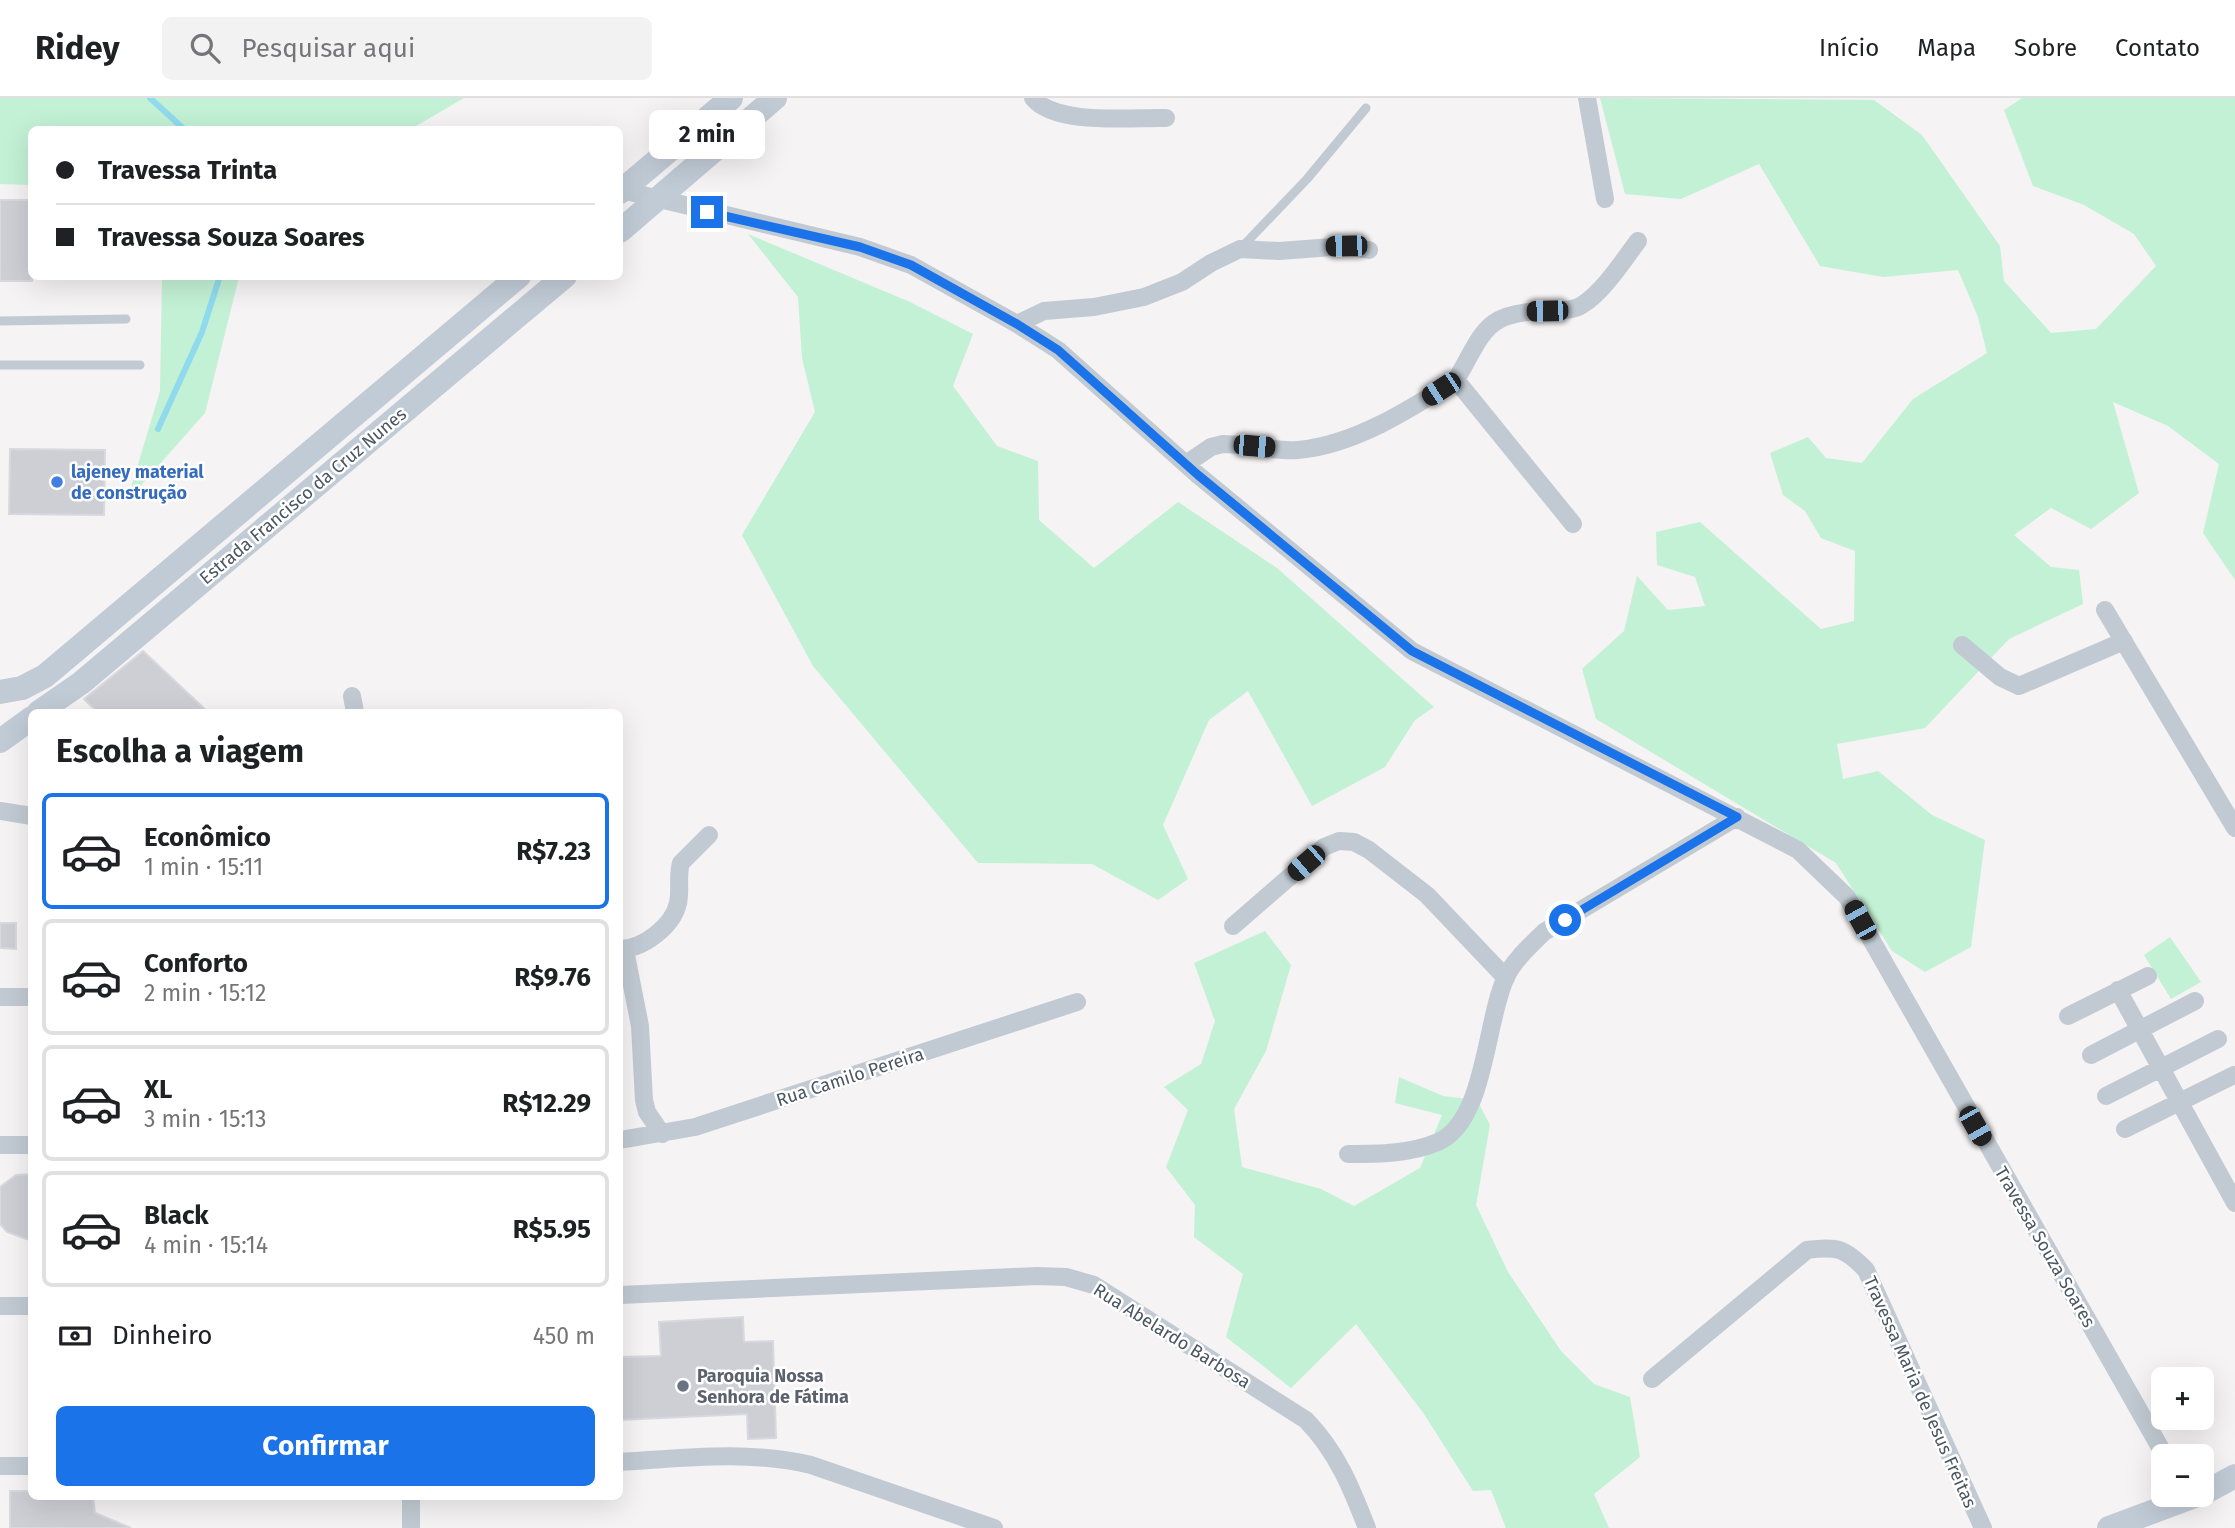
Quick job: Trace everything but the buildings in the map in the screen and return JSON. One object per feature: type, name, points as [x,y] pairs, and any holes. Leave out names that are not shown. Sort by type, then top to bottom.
[{"type":"main road","points":[[623,189],[731,98]]},
{"type":"main road","points":[[623,228],[775,98]]},
{"type":"main road","name":"Estrada Francisco da Cruz Nunes","points":[[0,692],[22,688],[45,676],[514,280]]},
{"type":"main road","name":"Estrada Francisco da Cruz Nunes","points":[[43,709],[80,683],[560,280]]},
{"type":"main road","points":[[0,741],[28,721]]},
{"type":"main road","points":[[2214,1486],[2235,1476]]},
{"type":"main road","points":[[2109,1528],[2165,1507]]},
{"type":"street","points":[[1034,98],[1052,111],[1072,116],[1166,118]]},
{"type":"street","points":[[1587,98],[1605,199]]},
{"type":"street","name":"Travessa Souza Soares","points":[[623,192],[860,247],[911,265],[1017,324],[1058,350],[1186,464],[1412,651],[1798,850],[1847,897],[2158,1444]]},
{"type":"street","points":[[1186,464],[1211,447],[1223,444],[1295,450],[1326,446],[1354,436],[1456,380],[1482,335],[1497,318],[1512,313],[1569,310],[1581,306],[1595,294],[1638,241]]},
{"type":"street","points":[[1017,324],[1044,311],[1094,307],[1144,297],[1182,282],[1240,249],[1279,251],[1346,246],[1370,250]]},
{"type":"street","points":[[1456,380],[1573,523]]},
{"type":"street","points":[[2105,610],[2235,828]]},
{"type":"street","points":[[1962,645],[2000,677],[2019,686],[2124,641]]},
{"type":"street","points":[[0,811],[28,815]]},
{"type":"street","points":[[1348,1154],[1392,1154],[1439,1142],[1459,1127],[1470,1105],[1506,978],[1523,952],[1544,933],[1737,817]]},
{"type":"street","points":[[623,949],[648,941],[671,919],[679,899],[681,863],[709,835]]},
{"type":"street","points":[[1233,926],[1324,847],[1339,841],[1354,842],[1427,895],[1506,978]]},
{"type":"street","points":[[623,953],[640,1026],[644,1100],[647,1112],[662,1134]]},
{"type":"street","points":[[2068,1016],[2148,976]]},
{"type":"street","points":[[2118,990],[2235,1203]]},
{"type":"street","points":[[0,998],[28,997]]},
{"type":"street","points":[[2091,1055],[2195,1001]]},
{"type":"street","name":"Rua Camilo Pereira","points":[[623,1140],[662,1134],[771,1103],[1077,1002]]},
{"type":"street","points":[[2106,1096],[2218,1040]]},
{"type":"street","points":[[2125,1129],[2234,1074]]},
{"type":"street","points":[[0,1145],[28,1145]]},
{"type":"street","name":"Travessa Maria de Jesus Freitas","points":[[1653,1379],[1807,1250],[1829,1247],[1849,1252],[1866,1270],[1983,1528]]},
{"type":"street","name":"Rua Abelardo Barbosa","points":[[623,1295],[1037,1276],[1066,1277],[1094,1285],[1306,1420],[1327,1441],[1346,1472],[1367,1528]]},
{"type":"street","points":[[0,1306],[28,1306]]},
{"type":"street","points":[[623,1462],[751,1455],[811,1465],[994,1528]]},
{"type":"street","points":[[0,1466],[28,1466]]},
{"type":"street","points":[[411,1500],[411,1528]]},
{"type":"lane","points":[[1240,249],[1307,180],[1366,108]]},
{"type":"lane","points":[[0,321],[126,318]]},
{"type":"lane","points":[[0,365],[140,365]]},
{"type":"green space","points":[[0,98],[464,98],[416,126],[28,126],[28,185],[0,184]]},
{"type":"green space","points":[[1600,98],[1874,100],[1922,135],[2000,246],[2004,281],[2051,333],[2096,329],[2156,266],[2134,234],[2084,205],[2033,186],[2004,110],[2022,98],[2235,98],[2235,580],[2203,533],[2219,464],[2168,426],[2113,402],[2139,493],[2091,529],[2051,508],[2014,535],[2051,567],[2079,570],[2083,604],[2009,639],[1925,728],[1837,744],[1843,779],[1878,771],[1932,815],[1985,840],[1971,947],[1925,972],[1892,951],[1836,863],[1596,719],[1582,669],[1624,631],[1637,576],[1668,610],[1705,606],[1695,577],[1657,565],[1656,532],[1700,522],[1821,629],[1854,621],[1855,551],[1821,538],[1805,511],[1783,495],[1770,453],[1808,437],[1826,458],[1862,463],[1913,399],[1987,353],[1978,317],[1958,270],[1883,277],[1820,266],[1759,164],[1681,199],[1625,194]]},
{"type":"green space","points":[[748,234],[910,302],[973,334],[953,386],[997,446],[1038,461],[1039,520],[1094,568],[1178,502],[1277,568],[1434,707],[1415,720],[1385,767],[1312,806],[1248,691],[1209,720],[1163,825],[1188,879],[1158,900],[1092,864],[978,863],[813,666],[742,535],[815,412],[802,358],[798,297]]},
{"type":"green space","points":[[162,280],[238,280],[205,413],[127,501],[160,391]]},
{"type":"green space","points":[[1265,931],[1291,965],[1266,1051],[1234,1109],[1242,1167],[1321,1189],[1354,1206],[1420,1168],[1442,1115],[1395,1103],[1399,1077],[1443,1096],[1477,1100],[1490,1125],[1476,1205],[1508,1272],[1561,1351],[1594,1384],[1630,1397],[1640,1457],[1594,1494],[1609,1528],[1506,1528],[1491,1490],[1473,1491],[1424,1414],[1356,1324],[1291,1388],[1226,1337],[1243,1274],[1194,1237],[1195,1205],[1166,1167],[1188,1110],[1164,1087],[1201,1064],[1215,1021],[1194,963]]},
{"type":"green space","points":[[2170,937],[2201,982],[2171,999],[2144,955]]},
{"type":"waterway","points":[[150,98],[181,126]]},
{"type":"waterway","points":[[158,429],[202,332],[219,280]]},
{"type":"place","name":"lajeney material de construção","points":[[57,482]]},
{"type":"place","name":"Paroquia Nossa Senhora de Fátima","points":[[683,1386]]},
{"type":"route","points":[[707,212],[860,247],[911,265],[1017,324],[1058,350],[1198,475],[1412,651],[1737,817],[1565,920]]}]
